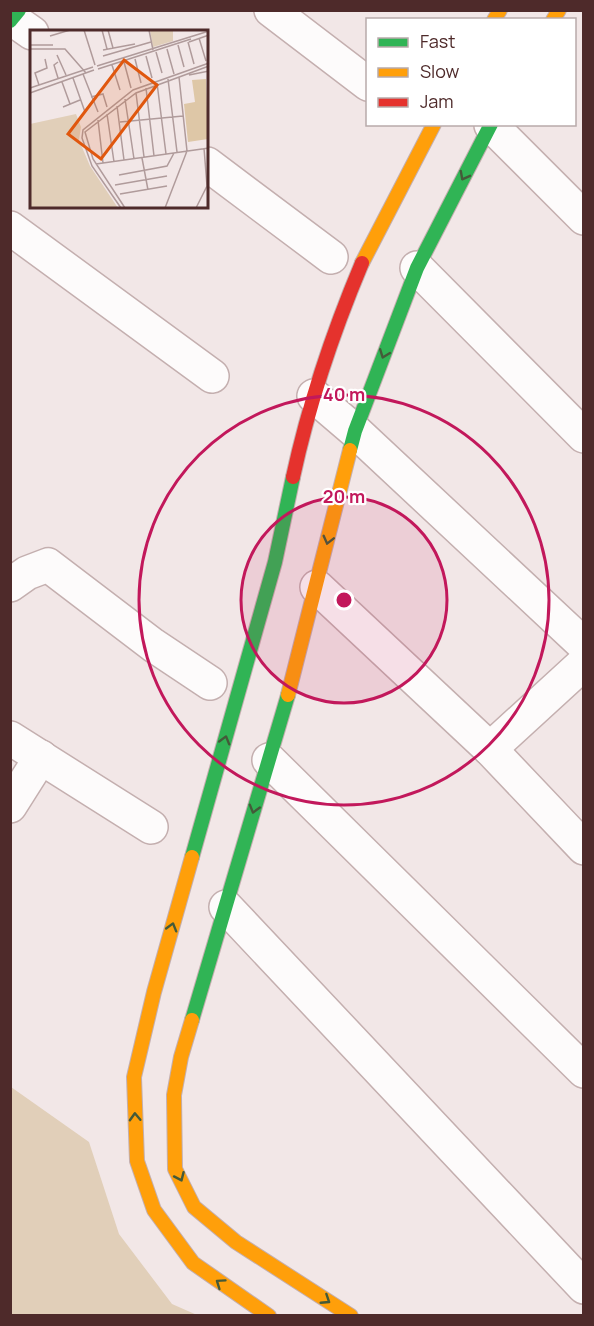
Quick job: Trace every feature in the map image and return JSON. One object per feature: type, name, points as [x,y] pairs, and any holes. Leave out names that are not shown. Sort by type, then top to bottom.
[{"type":"street","points":[[271,10],[366,82]]},
{"type":"street","points":[[269,1316],[193,1263],[154,1210],[137,1161],[134,1077],[154,992],[274,562],[303,430],[336,325],[362,262],[433,126]]},
{"type":"street","points":[[351,1316],[236,1242],[194,1207],[175,1169],[174,1095],[181,1057],[269,760],[317,587],[355,431],[417,268],[490,126]]},
{"type":"street","points":[[492,126],[584,218]]},
{"type":"street","points":[[208,165],[331,257]]},
{"type":"street","points":[[10,228],[212,376]]},
{"type":"street","points":[[417,268],[584,436]]},
{"type":"street","points":[[314,396],[355,431],[584,645]]},
{"type":"street","points":[[10,585],[27,573],[48,566],[153,645],[210,683]]},
{"type":"street","points":[[317,587],[490,749],[584,848]]},
{"type":"street","points":[[490,749],[584,663]]},
{"type":"street","points":[[10,738],[151,827]]},
{"type":"street","points":[[10,806],[41,757]]},
{"type":"street","points":[[269,760],[584,1071]]},
{"type":"street","points":[[226,907],[584,1287]]},
{"type":"shaded area","points":[[11,1087],[89,1142],[119,1234],[172,1304],[197,1315],[11,1315]]},
{"type":"traffic: fast","points":[[10,21],[19,10]]},
{"type":"traffic: fast","points":[[350,450],[355,431],[417,268],[490,126]]},
{"type":"traffic: fast","points":[[192,857],[275,562],[293,477]]},
{"type":"traffic: fast","points":[[192,1020],[288,695]]},
{"type":"traffic: slow","points":[[495,18],[500,10]]},
{"type":"traffic: slow","points":[[554,18],[559,10]]},
{"type":"traffic: slow","points":[[362,263],[433,126]]},
{"type":"traffic: slow","points":[[288,695],[350,450]]},
{"type":"traffic: slow","points":[[192,857],[154,992],[134,1077],[137,1161],[154,1210],[193,1263],[269,1316]]},
{"type":"traffic: slow","points":[[192,1020],[181,1057],[174,1095],[175,1169],[194,1207],[236,1242],[351,1316]]},
{"type":"traffic: jam","points":[[293,477],[306,422],[323,368],[362,263]]}]
